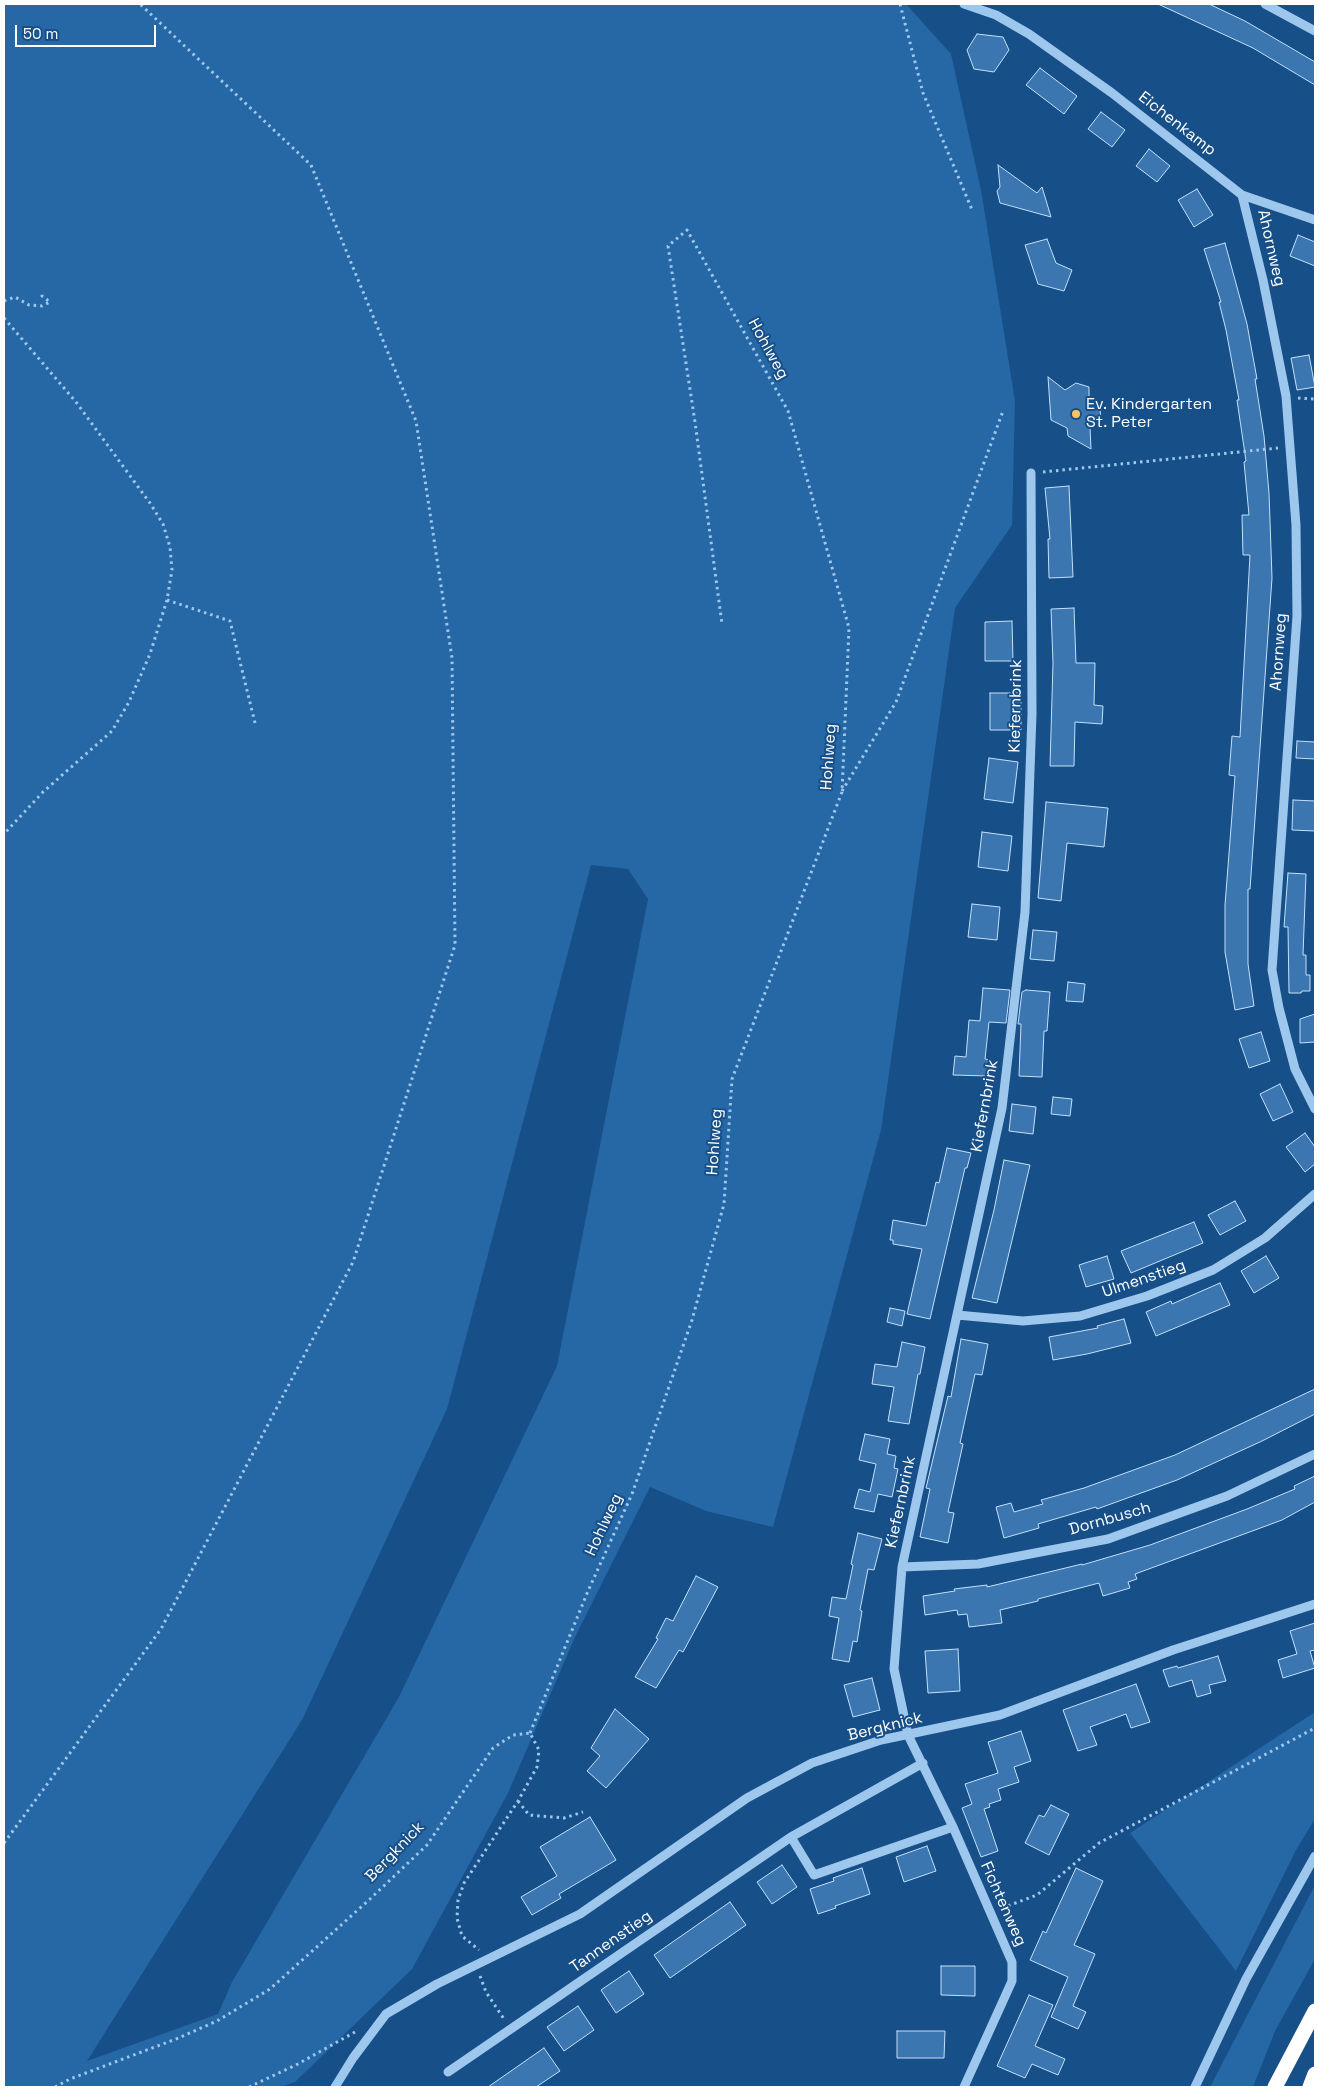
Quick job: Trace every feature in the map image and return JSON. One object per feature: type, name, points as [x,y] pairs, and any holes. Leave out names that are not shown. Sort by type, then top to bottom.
[{"type":"highway","points":[[1275,2087],[1315,2011]]},
{"type":"highway","points":[[1310,2087],[1315,2074]]},
{"type":"street","name":"Eichenkamp","points":[[964,4],[996,15],[1029,34],[1112,93],[1242,195],[1315,220]]},
{"type":"street","points":[[1265,4],[1315,31]]},
{"type":"street","name":"Ahornweg","points":[[1242,195],[1263,280],[1286,396],[1296,526],[1297,616],[1272,970],[1279,1008],[1295,1069],[1315,1108]]},
{"type":"street","name":"Kiefernbrink","points":[[908,1735],[894,1669],[902,1567],[1002,1108],[1025,912],[1032,714],[1031,473]]},
{"type":"street","name":"Ulmenstieg","points":[[957,1315],[1023,1321],[1080,1316],[1147,1296],[1214,1270],[1265,1238],[1315,1194]]},
{"type":"street","name":"Dornbusch","points":[[902,1567],[978,1564],[1108,1539],[1227,1496],[1315,1454]]},
{"type":"street","name":"Bergknick","points":[[335,2087],[353,2058],[386,2014],[437,1984],[580,1914],[747,1798],[812,1763],[881,1740],[1000,1715],[1173,1650],[1315,1604]]},
{"type":"street","name":"Fichtenweg","points":[[908,1735],[953,1827],[1012,1962],[1012,1981],[964,2087]]},
{"type":"street","name":"Tannenstieg","points":[[448,2072],[792,1837],[923,1763]]},
{"type":"street","points":[[792,1837],[814,1875],[953,1827]]},
{"type":"street","points":[[1195,2087],[1246,1978],[1315,1856]]},
{"type":"path","points":[[4,1842],[161,1629],[353,1262],[455,945],[452,658],[416,421],[311,165],[140,4]]},
{"type":"path","points":[[900,4],[923,93],[973,212]]},
{"type":"path","name":"Hohlweg","points":[[530,1733],[588,1591],[632,1494],[692,1320],[724,1204],[732,1079],[842,792],[850,628],[788,411],[687,230],[668,246],[695,422],[722,624]]},
{"type":"path","points":[[4,301],[15,297],[29,305],[42,306],[50,302],[42,296],[42,292]]},
{"type":"path","points":[[4,318],[76,402],[144,495],[163,524],[170,547],[172,570],[167,600],[150,654],[129,702],[112,731],[43,792],[4,834]]},
{"type":"path","points":[[842,792],[896,702],[1003,411]]},
{"type":"path","points":[[1031,473],[1291,446]]},
{"type":"path","points":[[167,600],[230,621],[255,723]]},
{"type":"path","points":[[990,1913],[1037,1895],[1099,1844],[1315,1728]]},
{"type":"path","points":[[496,1955],[478,1950],[462,1936],[457,1918],[458,1900],[464,1883],[518,1801],[537,1767],[539,1750],[530,1733]]},
{"type":"path","name":"Bergknick","points":[[55,2087],[70,2079],[217,2022],[270,1989],[370,1899],[427,1844],[493,1748],[513,1736],[530,1733]]},
{"type":"path","points":[[518,1801],[529,1815],[564,1818],[583,1812]]},
{"type":"path","points":[[486,1992],[511,2030]]},
{"type":"path","points":[[249,2087],[296,2065],[361,2028]]},
{"type":"shaded area","points":[[4,4],[906,4],[951,54],[981,190],[1015,401],[1012,525],[955,608],[881,1130],[773,1527],[706,1511],[650,1487],[575,1637],[508,1793],[412,1969],[295,2082],[280,2087],[4,2087]],"holes":[[[591,865],[628,869],[648,899],[557,1366],[399,1697],[232,1982],[218,2014],[87,2061],[302,1720],[447,1409]]]},
{"type":"shaded area","points":[[1315,1712],[1315,1819],[1296,1850],[1236,1971],[1130,1833]]},
{"type":"shaded area","points":[[1315,1885],[1315,1959],[1275,2031],[1253,2087],[1210,2087]]},
{"type":"building","points":[[1158,4],[1209,4],[1245,21],[1315,62],[1315,85],[1253,48]]},
{"type":"building","points":[[977,34],[1003,37],[1009,50],[994,72],[974,69],[967,50]]},
{"type":"building","points":[[1040,68],[1077,96],[1064,114],[1026,85]]},
{"type":"building","points":[[1101,112],[1125,130],[1112,147],[1088,129]]},
{"type":"building","points":[[1149,149],[1170,166],[1157,182],[1136,166]]},
{"type":"building","points":[[998,165],[1037,193],[1042,187],[1051,217],[1000,203],[997,191],[1000,187]]},
{"type":"building","points":[[1197,189],[1213,215],[1194,227],[1178,200]]},
{"type":"building","points":[[1298,235],[1315,242],[1315,266],[1290,256]]},
{"type":"building","points":[[1047,239],[1056,263],[1072,270],[1064,291],[1038,284],[1025,245]]},
{"type":"building","points":[[1225,243],[1247,324],[1257,379],[1255,379],[1264,436],[1269,493],[1272,578],[1250,889],[1248,889],[1248,964],[1254,1006],[1235,1010],[1225,952],[1225,905],[1235,776],[1229,775],[1232,736],[1240,737],[1250,555],[1243,555],[1242,515],[1249,515],[1244,462],[1246,461],[1237,400],[1239,400],[1219,302],[1221,302],[1204,249]]},
{"type":"building","points":[[1309,355],[1315,387],[1297,390],[1291,358]]},
{"type":"building","name":"Ev. Kindergarten St. Peter","points":[[1048,377],[1065,390],[1076,383],[1089,387],[1089,402],[1100,408],[1101,421],[1090,428],[1091,449],[1068,436],[1067,428],[1051,420]]},
{"type":"building","points":[[1069,486],[1073,577],[1049,578],[1048,539],[1050,539],[1045,488]]},
{"type":"building","points":[[1074,608],[1076,663],[1095,663],[1094,705],[1103,706],[1102,724],[1075,722],[1074,766],[1050,766],[1053,663],[1051,609]]},
{"type":"building","points":[[1012,621],[1013,661],[985,661],[985,622]]},
{"type":"building","points":[[990,693],[1021,693],[1021,730],[990,730]]},
{"type":"building","points":[[1297,741],[1315,742],[1315,759],[1296,758]]},
{"type":"building","points":[[989,758],[1018,762],[1013,803],[984,799]]},
{"type":"building","points":[[1293,800],[1315,801],[1315,831],[1292,830]]},
{"type":"building","points":[[1046,802],[1108,808],[1104,847],[1067,843],[1061,901],[1038,898]]},
{"type":"building","points":[[982,832],[1012,836],[1008,871],[978,867]]},
{"type":"building","points":[[1288,873],[1306,874],[1303,955],[1306,955],[1306,975],[1310,975],[1310,991],[1302,991],[1301,993],[1289,993],[1288,927],[1284,927]]},
{"type":"building","points":[[972,904],[1000,907],[997,940],[968,937]]},
{"type":"building","points":[[1033,930],[1057,932],[1054,961],[1030,959]]},
{"type":"building","points":[[1068,982],[1085,984],[1083,1002],[1066,1001]]},
{"type":"building","points":[[983,988],[1010,990],[1006,1023],[989,1022],[985,1059],[990,1060],[988,1076],[953,1075],[955,1056],[966,1057],[969,1020],[980,1021]]},
{"type":"building","points":[[1026,990],[1050,992],[1047,1031],[1044,1031],[1042,1077],[1019,1076],[1021,1024],[1018,1024],[1022,992]]},
{"type":"building","points":[[1315,1014],[1315,1042],[1300,1043],[1300,1019]]},
{"type":"building","points":[[1261,1032],[1270,1061],[1249,1068],[1239,1039]]},
{"type":"building","points":[[1280,1084],[1293,1112],[1273,1121],[1260,1094]]},
{"type":"building","points":[[1053,1097],[1072,1099],[1070,1116],[1051,1114]]},
{"type":"building","points":[[1012,1104],[1036,1107],[1033,1134],[1009,1131]]},
{"type":"building","points":[[1305,1133],[1315,1147],[1315,1164],[1305,1172],[1286,1147]]},
{"type":"building","points":[[947,1148],[971,1153],[967,1168],[965,1168],[930,1319],[907,1314],[922,1249],[893,1244],[893,1240],[890,1240],[893,1220],[926,1226],[936,1182],[939,1183]]},
{"type":"building","points":[[1004,1160],[1030,1165],[997,1303],[972,1298],[994,1210]]},
{"type":"building","points":[[1235,1201],[1246,1221],[1220,1235],[1208,1215]]},
{"type":"building","points":[[1194,1222],[1203,1243],[1131,1273],[1121,1251]]},
{"type":"building","points":[[1107,1256],[1114,1279],[1086,1287],[1079,1265]]},
{"type":"building","points":[[1266,1256],[1279,1278],[1254,1293],[1241,1271]]},
{"type":"building","points":[[1220,1283],[1230,1305],[1156,1336],[1146,1312],[1171,1301],[1172,1304]]},
{"type":"building","points":[[890,1308],[905,1311],[902,1326],[887,1322]]},
{"type":"building","points":[[1124,1319],[1131,1343],[1053,1360],[1049,1337],[1098,1328],[1097,1326]]},
{"type":"building","points":[[961,1339],[988,1344],[982,1375],[975,1374],[960,1443],[963,1444],[948,1512],[954,1513],[948,1543],[920,1537],[930,1489],[926,1488],[948,1396],[951,1397]]},
{"type":"building","points":[[902,1342],[925,1347],[909,1424],[888,1421],[894,1387],[872,1384],[875,1364],[897,1367]]},
{"type":"building","points":[[1315,1389],[1315,1414],[1262,1441],[1177,1480],[1097,1509],[1096,1507],[1038,1524],[1039,1528],[1004,1538],[996,1507],[1011,1503],[1014,1512],[1043,1504],[1041,1500],[1084,1488],[1175,1455]]},
{"type":"building","points":[[865,1434],[890,1439],[887,1454],[896,1456],[894,1468],[898,1469],[892,1497],[878,1494],[874,1512],[854,1508],[859,1489],[870,1492],[876,1464],[859,1460]]},
{"type":"building","points":[[1315,1476],[1315,1502],[1282,1520],[1135,1574],[1137,1579],[1128,1582],[1130,1588],[1103,1596],[1099,1583],[1038,1599],[1038,1601],[1000,1610],[1002,1623],[969,1627],[967,1614],[958,1615],[957,1610],[925,1615],[923,1596],[955,1591],[954,1589],[987,1585],[987,1587],[1082,1565],[1150,1545],[1295,1489],[1294,1486]]},
{"type":"building","points":[[858,1533],[882,1539],[874,1570],[868,1569],[860,1610],[862,1611],[857,1642],[853,1641],[849,1662],[832,1659],[839,1618],[829,1616],[832,1597],[846,1599]]},
{"type":"building","points":[[696,1576],[718,1587],[683,1652],[679,1650],[656,1688],[635,1677],[658,1639],[656,1638],[666,1618],[673,1621]]},
{"type":"building","points":[[1315,1623],[1315,1650],[1310,1651],[1315,1668],[1283,1678],[1278,1660],[1297,1654],[1290,1631]]},
{"type":"building","points":[[958,1649],[960,1691],[928,1693],[925,1651]]},
{"type":"building","points":[[1218,1656],[1226,1681],[1209,1685],[1211,1693],[1197,1697],[1192,1680],[1169,1687],[1163,1670],[1177,1666],[1178,1668]]},
{"type":"building","points":[[872,1678],[880,1710],[853,1717],[844,1685]]},
{"type":"building","points":[[1136,1684],[1150,1722],[1131,1728],[1126,1714],[1090,1727],[1097,1745],[1078,1751],[1063,1710]]},
{"type":"building","points":[[615,1709],[649,1739],[606,1788],[587,1771],[600,1756],[591,1748]]},
{"type":"building","points":[[1021,1731],[1031,1761],[1014,1767],[1019,1782],[998,1789],[1001,1800],[989,1804],[990,1807],[984,1809],[998,1851],[981,1857],[962,1808],[972,1804],[965,1784],[998,1773],[988,1742]]},
{"type":"building","points":[[1051,1805],[1069,1814],[1049,1855],[1025,1843],[1039,1815],[1044,1817]]},
{"type":"building","points":[[590,1817],[616,1860],[559,1894],[561,1898],[532,1915],[521,1897],[557,1876],[540,1847]]},
{"type":"building","points":[[927,1846],[936,1871],[904,1882],[896,1857]]},
{"type":"building","points":[[782,1865],[797,1887],[772,1904],[757,1882]]},
{"type":"building","points":[[862,1868],[870,1894],[818,1914],[810,1889],[834,1881],[833,1878]]},
{"type":"building","points":[[1076,1868],[1103,1881],[1074,1945],[1095,1954],[1073,2006],[1086,2012],[1078,2029],[1051,2017],[1068,1977],[1030,1960],[1043,1931],[1046,1933]]},
{"type":"building","points":[[730,1902],[746,1925],[670,1978],[654,1955]]},
{"type":"building","points":[[941,1966],[975,1966],[975,1996],[941,1995]]},
{"type":"building","points":[[629,1971],[644,1994],[616,2013],[601,1990]]},
{"type":"building","points":[[1029,1995],[1053,2005],[1035,2046],[1065,2059],[1058,2075],[1032,2064],[1025,2078],[997,2066]]},
{"type":"building","points":[[578,2006],[594,2030],[564,2051],[547,2027]]},
{"type":"building","points":[[897,2031],[945,2031],[944,2058],[897,2058]]},
{"type":"building","points":[[544,2048],[560,2071],[536,2087],[488,2087]]},
{"type":"place","name":"Ev. Kindergarten St. Peter","points":[[1076,414]]}]
